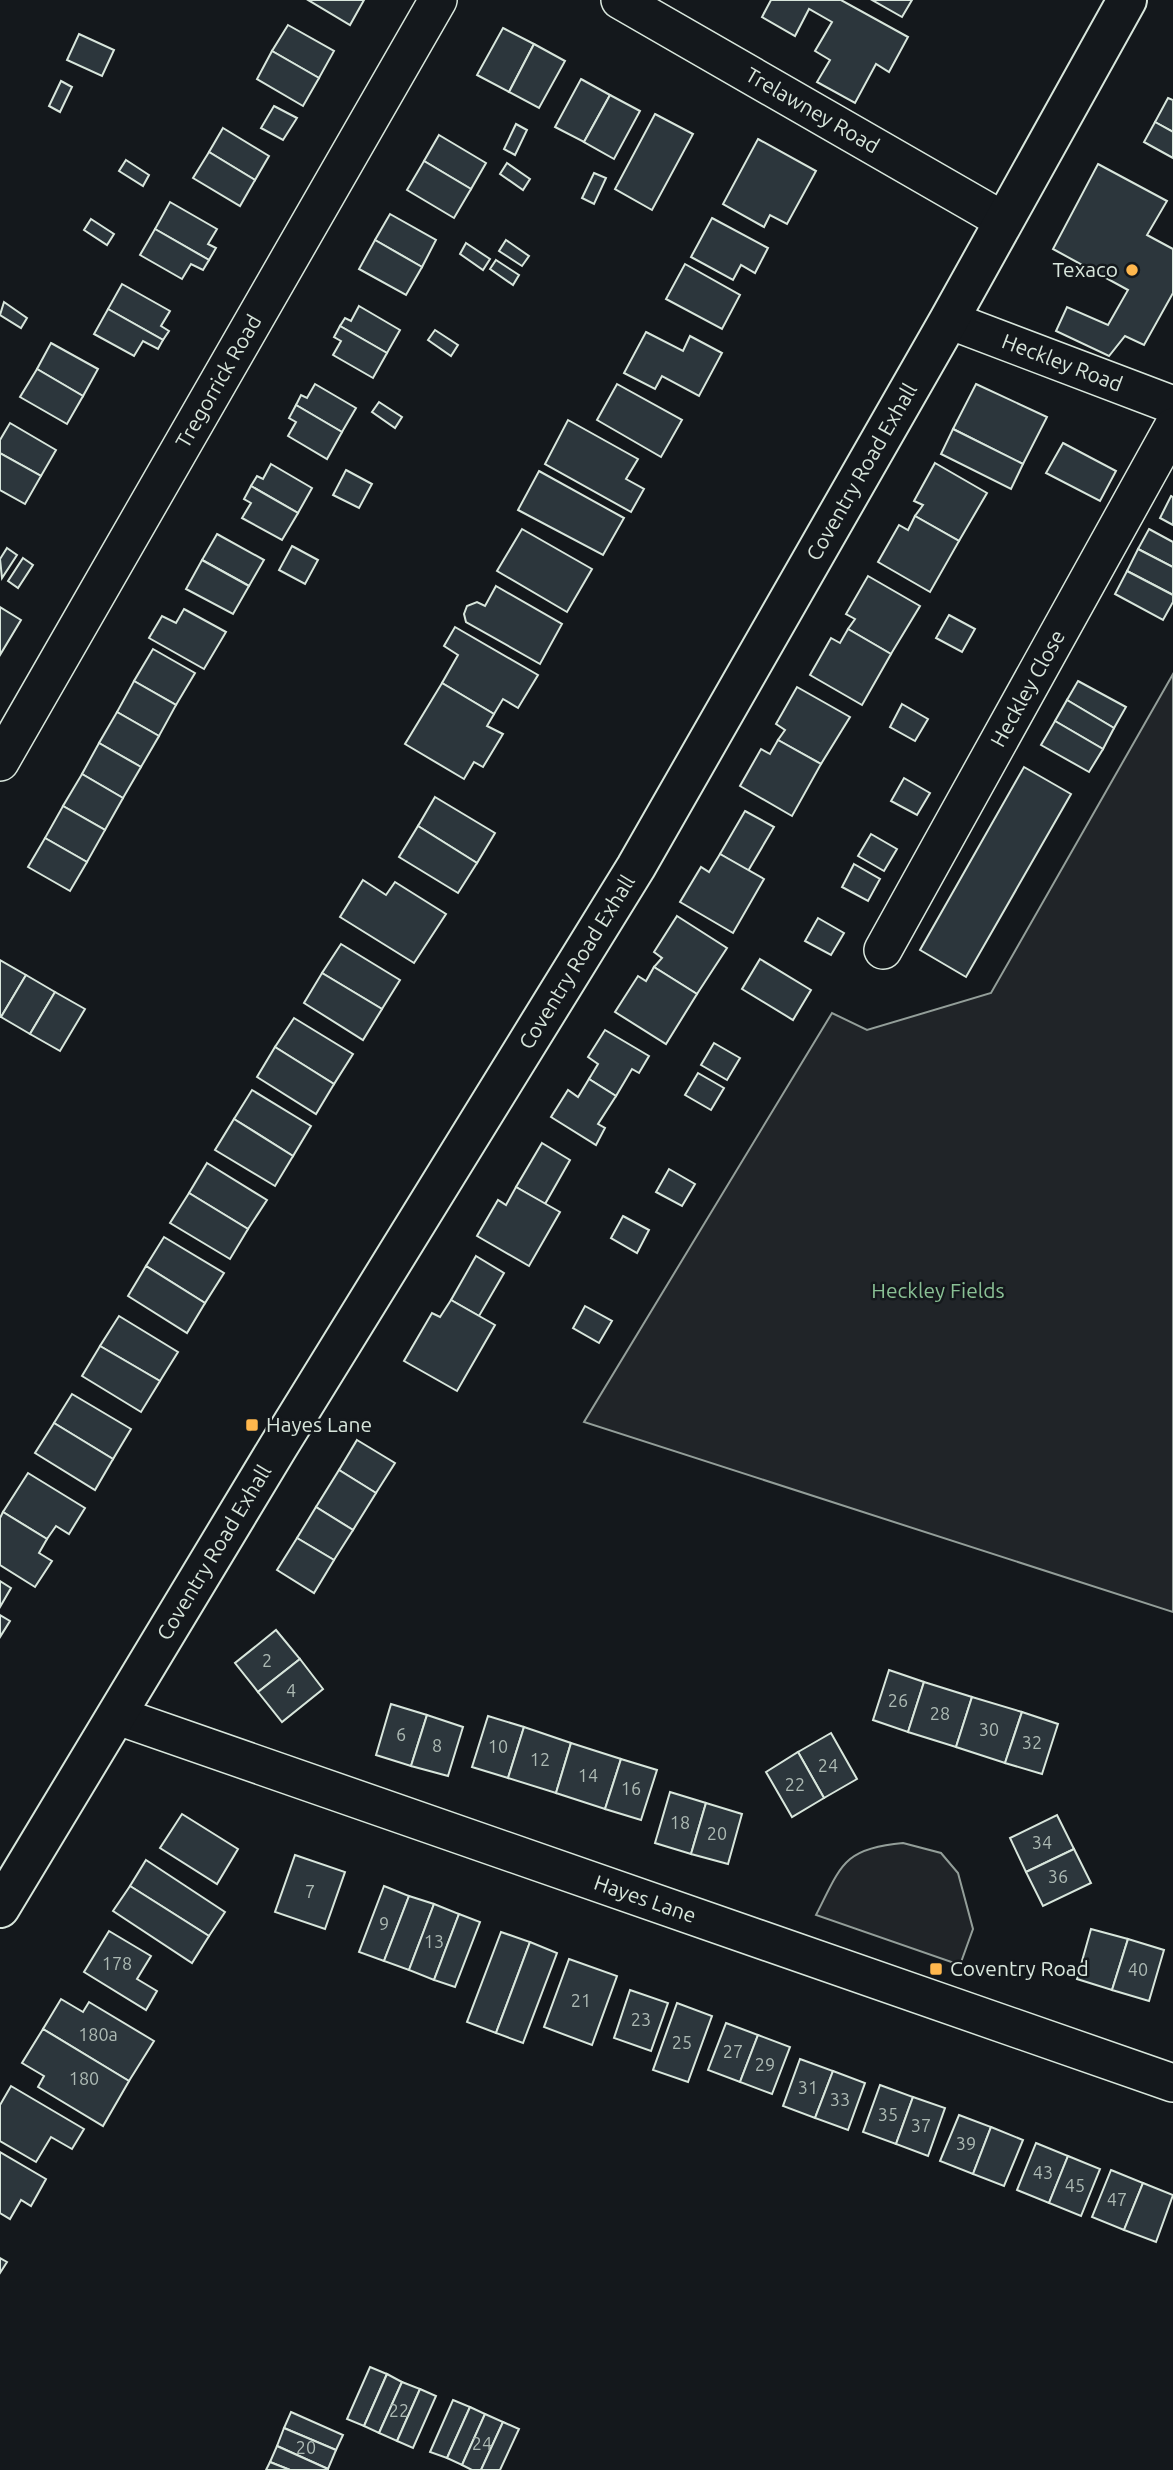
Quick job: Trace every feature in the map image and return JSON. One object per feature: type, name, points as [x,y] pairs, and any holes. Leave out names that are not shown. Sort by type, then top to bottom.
[{"type":"main road","name":"Coventry Road Exhall","points":[[1,1903],[118,1716],[278,1447],[636,867],[949,320],[1127,0]]},
{"type":"street","name":"Tregorrick Road","points":[[0,762],[438,0]]},
{"type":"street","name":"Trelawney Road","points":[[620,0],[1004,221]]},
{"type":"street","name":"Heckley Road","points":[[949,320],[1173,405]]},
{"type":"street","name":"Heckley Close","points":[[883,950],[1173,427]]},
{"type":"street","name":"Hayes Lane","points":[[118,1716],[1173,2082]]},
{"type":"green space","name":"Heckley Fields","points":[[1173,674],[1173,1612],[584,1422],[832,1013],[867,1030],[991,993]]},
{"type":"green space","points":[[903,1843],[941,1853],[958,1873],[973,1929],[960,1965],[816,1915],[846,1862],[868,1849]]},
{"type":"building","points":[[308,0],[364,0],[350,25]]},
{"type":"building","points":[[771,0],[841,0],[908,37],[889,72],[876,64],[855,103],[817,82],[830,60],[815,51],[832,22],[809,9],[795,36],[762,17]]},
{"type":"building","points":[[872,0],[912,0],[902,17]]},
{"type":"building","points":[[288,25],[334,51],[319,78],[272,51]]},
{"type":"building","points":[[503,28],[534,44],[509,92],[477,75]]},
{"type":"building","points":[[79,34],[114,50],[102,76],[67,60]]},
{"type":"building","points":[[534,44],[565,61],[539,108],[509,92]]},
{"type":"building","points":[[272,51],[319,78],[303,106],[257,79]]},
{"type":"building","points":[[581,79],[610,95],[584,142],[555,127]]},
{"type":"building","points":[[61,81],[72,87],[60,112],[49,106]]},
{"type":"building","points":[[610,95],[640,111],[614,159],[584,142]]},
{"type":"building","points":[[1168,98],[1173,100],[1173,132],[1155,122]]},
{"type":"building","points":[[274,106],[297,118],[283,140],[261,128]]},
{"type":"building","points":[[655,114],[693,134],[652,210],[615,189]]},
{"type":"building","points":[[1155,122],[1173,132],[1173,158],[1144,142]]},
{"type":"building","points":[[516,124],[527,130],[515,155],[504,149]]},
{"type":"building","points":[[223,128],[269,156],[255,180],[209,152]]},
{"type":"building","points":[[439,135],[486,163],[471,189],[424,161]]},
{"type":"building","points":[[758,139],[816,171],[787,224],[770,215],[764,227],[723,204]]},
{"type":"building","points":[[209,152],[255,180],[240,206],[193,178]]},
{"type":"building","points":[[126,160],[149,175],[143,186],[119,171]]},
{"type":"building","points":[[424,161],[471,189],[454,218],[407,190]]},
{"type":"building","points":[[507,163],[530,179],[523,190],[500,174]]},
{"type":"building","name":"Texaco","points":[[1098,164],[1167,201],[1147,235],[1173,249],[1173,293],[1144,345],[1125,336],[1109,356],[1056,331],[1067,307],[1108,325],[1128,290],[1053,249]]},
{"type":"building","points":[[594,173],[606,178],[594,204],[582,198]]},
{"type":"building","points":[[170,202],[217,229],[208,244],[216,248],[209,260],[155,229]]},
{"type":"building","points":[[390,214],[436,240],[422,267],[375,240]]},
{"type":"building","points":[[712,218],[768,248],[755,273],[741,265],[733,280],[691,257]]},
{"type":"building","points":[[91,219],[114,234],[107,245],[84,230]]},
{"type":"building","points":[[155,229],[209,260],[203,270],[191,264],[182,279],[140,255]]},
{"type":"building","points":[[375,240],[422,267],[406,295],[359,269]]},
{"type":"building","points":[[506,240],[529,256],[522,266],[499,251]]},
{"type":"building","points":[[466,243],[490,259],[483,270],[460,254]]},
{"type":"building","points":[[496,260],[519,275],[513,285],[490,269]]},
{"type":"building","points":[[685,264],[740,295],[722,329],[666,299]]},
{"type":"building","points":[[122,284],[170,311],[161,326],[169,331],[163,340],[108,309]]},
{"type":"building","points":[[4,302],[27,318],[21,328],[0,315]]},
{"type":"building","points":[[359,306],[400,330],[387,353],[340,326],[345,318],[351,321]]},
{"type":"building","points":[[108,309],[163,340],[158,349],[143,341],[134,356],[94,334]]},
{"type":"building","points":[[340,326],[387,353],[373,378],[333,355],[341,341],[334,337]]},
{"type":"building","points":[[435,330],[458,345],[451,356],[428,340]]},
{"type":"building","points":[[646,332],[683,351],[690,336],[722,353],[699,396],[662,376],[655,389],[624,373]]},
{"type":"building","points":[[51,343],[98,369],[83,396],[37,369]]},
{"type":"building","points":[[37,369],[83,396],[67,424],[20,397]]},
{"type":"building","points":[[315,384],[356,408],[342,432],[296,405],[301,395],[307,398]]},
{"type":"building","points":[[617,384],[682,420],[661,457],[597,420]]},
{"type":"building","points":[[976,384],[1047,417],[1023,464],[953,429]]},
{"type":"building","points":[[379,402],[402,417],[395,428],[372,412]]},
{"type":"building","points":[[296,405],[342,432],[327,459],[288,436],[296,422],[289,418]]},
{"type":"building","points":[[568,420],[638,459],[626,479],[644,489],[631,512],[545,464]]},
{"type":"building","points":[[10,423],[56,450],[41,476],[0,453],[0,440]]},
{"type":"building","points":[[953,429],[1023,464],[1011,489],[941,454]]},
{"type":"building","points":[[1063,443],[1116,471],[1100,501],[1046,473]]},
{"type":"building","points":[[0,453],[41,476],[25,504],[0,490]]},
{"type":"building","points":[[935,463],[987,493],[959,541],[915,516],[923,505],[914,501]]},
{"type":"building","points":[[271,464],[312,488],[298,513],[251,486],[257,476],[263,479]]},
{"type":"building","points":[[346,470],[372,484],[359,508],[333,495]]},
{"type":"building","points":[[539,471],[624,518],[603,555],[518,510]]},
{"type":"building","points":[[251,486],[298,513],[282,540],[242,518],[251,503],[244,499]]},
{"type":"building","points":[[1171,496],[1173,497],[1173,525],[1160,518]]},
{"type":"building","points":[[915,516],[959,541],[930,592],[878,562],[899,525],[908,530]]},
{"type":"building","points":[[522,529],[592,569],[567,612],[497,571]]},
{"type":"building","points":[[1149,529],[1173,542],[1173,567],[1138,549]]},
{"type":"building","points":[[217,534],[264,560],[249,586],[202,560]]},
{"type":"building","points":[[292,546],[318,560],[305,584],[279,570]]},
{"type":"building","points":[[7,548],[17,555],[2,578],[0,559]]},
{"type":"building","points":[[1138,549],[1173,567],[1173,595],[1127,571]]},
{"type":"building","points":[[23,558],[33,565],[18,588],[8,581]]},
{"type":"building","points":[[202,560],[249,586],[233,614],[186,589]]},
{"type":"building","points":[[1127,571],[1173,595],[1173,602],[1163,620],[1115,594]]},
{"type":"building","points":[[868,576],[920,606],[891,654],[848,629],[855,619],[846,614]]},
{"type":"building","points":[[496,586],[562,624],[540,664],[466,622],[464,614],[467,606],[477,602],[485,606]]},
{"type":"building","points":[[0,607],[21,620],[0,655]]},
{"type":"building","points":[[184,609],[226,632],[204,669],[149,638],[162,616],[176,623]]},
{"type":"building","points":[[949,615],[975,629],[962,652],[936,638]]},
{"type":"building","points":[[455,627],[538,675],[518,708],[503,699],[494,714],[442,683],[458,655],[444,646]]},
{"type":"building","points":[[848,629],[891,654],[862,705],[810,675],[831,638],[840,643]]},
{"type":"building","points":[[153,649],[195,673],[176,705],[134,681]]},
{"type":"building","points":[[134,681],[176,705],[159,736],[117,712]]},
{"type":"building","points":[[1078,681],[1126,707],[1114,728],[1067,700]]},
{"type":"building","points":[[442,683],[494,714],[487,726],[503,734],[483,767],[474,762],[464,779],[405,744]]},
{"type":"building","points":[[797,687],[850,717],[821,764],[778,740],[785,730],[776,724]]},
{"type":"building","points":[[1067,700],[1114,728],[1103,749],[1055,721]]},
{"type":"building","points":[[902,704],[928,719],[915,741],[890,727]]},
{"type":"building","points":[[117,712],[159,736],[141,767],[99,743]]},
{"type":"building","points":[[1055,721],[1103,749],[1089,772],[1041,745]]},
{"type":"building","points":[[778,740],[821,764],[792,816],[740,786],[761,749],[770,754]]},
{"type":"building","points":[[99,743],[141,767],[123,798],[82,774]]},
{"type":"building","points":[[1024,767],[1071,794],[966,977],[920,950]]},
{"type":"building","points":[[82,774],[123,798],[105,830],[63,806]]},
{"type":"building","points":[[904,778],[930,793],[917,815],[891,801]]},
{"type":"building","points":[[435,797],[495,833],[477,863],[418,826]]},
{"type":"building","points":[[63,806],[105,830],[87,862],[45,838]]},
{"type":"building","points":[[745,811],[774,827],[748,871],[720,854]]},
{"type":"building","points":[[418,826],[477,863],[458,893],[399,857]]},
{"type":"building","points":[[871,834],[897,849],[884,871],[858,856]]},
{"type":"building","points":[[45,838],[87,862],[70,891],[28,867]]},
{"type":"building","points":[[720,854],[764,879],[733,933],[680,902],[701,867],[709,872]]},
{"type":"building","points":[[854,864],[880,879],[868,901],[842,887]]},
{"type":"building","points":[[363,880],[386,895],[395,882],[446,914],[414,963],[340,917]]},
{"type":"building","points":[[677,916],[727,948],[697,994],[654,967],[662,958],[654,952]]},
{"type":"building","points":[[818,918],[844,933],[831,955],[805,941]]},
{"type":"building","points":[[341,944],[400,980],[382,1009],[322,973]]},
{"type":"building","points":[[760,959],[811,990],[793,1020],[742,989]]},
{"type":"building","points":[[0,960],[26,975],[1,1017],[0,1017]]},
{"type":"building","points":[[654,967],[697,994],[666,1044],[615,1012],[638,976],[646,981]]},
{"type":"building","points":[[322,973],[382,1009],[363,1040],[304,1003]]},
{"type":"building","points":[[26,975],[55,992],[30,1034],[1,1017]]},
{"type":"building","points":[[55,992],[85,1009],[60,1051],[30,1034]]},
{"type":"building","points":[[294,1018],[353,1054],[334,1084],[275,1047]]},
{"type":"building","points":[[605,1030],[649,1056],[639,1073],[632,1069],[616,1096],[589,1079],[598,1064],[588,1057]]},
{"type":"building","points":[[714,1043],[740,1058],[727,1080],[701,1065]]},
{"type":"building","points":[[275,1047],[334,1084],[316,1114],[257,1077]]},
{"type":"building","points":[[698,1073],[724,1088],[711,1110],[685,1095]]},
{"type":"building","points":[[589,1079],[616,1096],[598,1124],[605,1128],[596,1145],[551,1117],[568,1090],[578,1097]]},
{"type":"building","points":[[252,1090],[311,1126],[293,1156],[234,1119]]},
{"type":"building","points":[[234,1119],[293,1156],[275,1186],[215,1150]]},
{"type":"building","points":[[542,1143],[570,1160],[545,1204],[516,1187]]},
{"type":"building","points":[[207,1163],[267,1200],[248,1229],[189,1193]]},
{"type":"building","points":[[669,1169],[695,1184],[682,1206],[656,1192]]},
{"type":"building","points":[[516,1187],[560,1212],[529,1266],[477,1236],[498,1200],[506,1205]]},
{"type":"building","points":[[189,1193],[248,1229],[230,1259],[170,1223]]},
{"type":"building","points":[[623,1216],[649,1230],[637,1253],[611,1238]]},
{"type":"building","points":[[164,1237],[224,1273],[205,1303],[146,1266]]},
{"type":"building","points":[[476,1256],[504,1273],[479,1316],[451,1300]]},
{"type":"building","points":[[146,1266],[205,1303],[187,1333],[128,1296]]},
{"type":"building","points":[[451,1300],[495,1325],[457,1391],[404,1361],[432,1313],[440,1317]]},
{"type":"building","points":[[585,1306],[612,1321],[599,1343],[573,1328]]},
{"type":"building","points":[[119,1316],[178,1352],[160,1381],[100,1346]]},
{"type":"building","points":[[100,1346],[160,1381],[141,1412],[82,1376]]},
{"type":"building","points":[[72,1394],[131,1429],[113,1459],[54,1423]]},
{"type":"building","points":[[54,1423],[113,1459],[95,1490],[35,1453]]},
{"type":"building","points":[[357,1440],[395,1463],[376,1493],[339,1470]]},
{"type":"building","points":[[339,1470],[376,1493],[353,1530],[316,1507]]},
{"type":"building","points":[[28,1473],[85,1508],[69,1534],[56,1526],[47,1539],[3,1512]]},
{"type":"building","points":[[316,1507],[353,1530],[334,1560],[297,1538]]},
{"type":"building","points":[[3,1512],[47,1539],[39,1553],[52,1561],[35,1587],[0,1565],[0,1518]]},
{"type":"building","points":[[297,1538],[334,1560],[314,1593],[277,1570]]},
{"type":"building","points":[[0,1581],[11,1588],[0,1607]]},
{"type":"building","points":[[0,1615],[10,1621],[0,1637]]},
{"type":"building","points":[[276,1630],[300,1659],[258,1692],[235,1663]]},
{"type":"building","points":[[300,1659],[323,1689],[282,1722],[258,1692]]},
{"type":"building","points":[[889,1670],[924,1682],[908,1732],[873,1720]]},
{"type":"building","points":[[924,1682],[972,1697],[956,1747],[908,1732]]},
{"type":"building","points":[[972,1697],[1022,1712],[1005,1763],[956,1747]]},
{"type":"building","points":[[391,1704],[427,1715],[411,1766],[376,1755]]},
{"type":"building","points":[[1022,1712],[1058,1724],[1042,1774],[1005,1763]]},
{"type":"building","points":[[427,1715],[463,1727],[448,1776],[411,1766]]},
{"type":"building","points":[[488,1716],[524,1727],[508,1778],[472,1767]]},
{"type":"building","points":[[524,1727],[571,1743],[556,1793],[508,1778]]},
{"type":"building","points":[[831,1733],[857,1779],[824,1798],[798,1752]]},
{"type":"building","points":[[571,1743],[621,1759],[605,1809],[556,1793]]},
{"type":"building","points":[[798,1752],[824,1798],[792,1817],[766,1772]]},
{"type":"building","points":[[621,1759],[657,1770],[641,1820],[605,1809]]},
{"type":"building","points":[[670,1792],[706,1803],[691,1854],[655,1843]]},
{"type":"building","points":[[706,1803],[742,1814],[728,1864],[691,1854]]},
{"type":"building","points":[[182,1814],[238,1849],[217,1884],[160,1848]]},
{"type":"building","points":[[1057,1815],[1074,1849],[1026,1872],[1010,1838]]},
{"type":"building","points":[[1074,1849],[1091,1883],[1043,1906],[1026,1872]]},
{"type":"building","points":[[295,1855],[345,1872],[325,1929],[275,1912]]},
{"type":"building","points":[[146,1860],[225,1912],[209,1936],[130,1886]]},
{"type":"building","points":[[130,1886],[209,1936],[192,1963],[113,1911]]},
{"type":"building","points":[[384,1886],[409,1896],[384,1961],[359,1952]]},
{"type":"building","points":[[409,1896],[434,1904],[409,1970],[384,1961]]},
{"type":"building","points":[[434,1904],[459,1914],[434,1980],[409,1970]]},
{"type":"building","points":[[459,1914],[480,1922],[455,1987],[434,1980]]},
{"type":"building","points":[[1091,1929],[1128,1939],[1112,1990],[1077,1979]]},
{"type":"building","points":[[109,1931],[151,1956],[137,1979],[157,1991],[146,2010],[84,1972]]},
{"type":"building","points":[[501,1932],[530,1942],[496,2033],[467,2022]]},
{"type":"building","points":[[1128,1939],[1164,1950],[1149,2001],[1112,1990]]},
{"type":"building","points":[[530,1942],[557,1953],[523,2043],[496,2033]]},
{"type":"building","points":[[569,1959],[617,1976],[592,2045],[544,2027]]},
{"type":"building","points":[[630,1990],[668,2003],[651,2051],[614,2038]]},
{"type":"building","points":[[61,1999],[83,2012],[89,2002],[154,2041],[129,2081],[43,2029]]},
{"type":"building","points":[[677,2003],[712,2016],[688,2082],[653,2070]]},
{"type":"building","points":[[726,2023],[758,2035],[740,2082],[708,2070]]},
{"type":"building","points":[[43,2029],[129,2081],[103,2126],[38,2087],[44,2076],[22,2063]]},
{"type":"building","points":[[758,2035],[790,2047],[772,2094],[740,2082]]},
{"type":"building","points":[[800,2059],[833,2071],[815,2118],[783,2106]]},
{"type":"building","points":[[833,2071],[865,2083],[848,2130],[815,2118]]},
{"type":"building","points":[[880,2085],[913,2097],[896,2144],[863,2132]]},
{"type":"building","points":[[11,2086],[84,2129],[72,2149],[51,2137],[36,2162],[0,2141],[0,2105]]},
{"type":"building","points":[[913,2097],[945,2108],[928,2156],[896,2144]]},
{"type":"building","points":[[959,2115],[991,2127],[973,2174],[940,2161]]},
{"type":"building","points":[[991,2127],[1023,2140],[1004,2186],[973,2174]]},
{"type":"building","points":[[1036,2143],[1068,2156],[1049,2203],[1017,2190]]},
{"type":"building","points":[[0,2152],[46,2179],[31,2206],[21,2200],[10,2219],[0,2213]]},
{"type":"building","points":[[1068,2156],[1100,2169],[1081,2216],[1049,2203]]},
{"type":"building","points":[[1111,2170],[1143,2183],[1124,2230],[1092,2217]]},
{"type":"building","points":[[1143,2183],[1173,2195],[1156,2242],[1124,2230]]},
{"type":"building","points":[[0,2258],[7,2262],[0,2273]]},
{"type":"building","points":[[370,2367],[387,2374],[364,2426],[347,2419]]},
{"type":"building","points":[[387,2374],[402,2382],[379,2433],[364,2426]]},
{"type":"building","points":[[402,2382],[420,2389],[397,2441],[379,2433]]},
{"type":"building","points":[[420,2389],[436,2396],[413,2448],[397,2441]]},
{"type":"building","points":[[453,2400],[470,2407],[447,2458],[430,2452]]},
{"type":"building","points":[[470,2407],[485,2414],[462,2465],[447,2458]]},
{"type":"building","points":[[291,2412],[343,2435],[336,2450],[284,2428]]},
{"type":"building","points":[[485,2414],[503,2422],[481,2470],[472,2470],[462,2465]]},
{"type":"building","points":[[503,2422],[519,2429],[500,2470],[481,2470]]},
{"type":"building","points":[[284,2428],[336,2450],[328,2469],[277,2446]]},
{"type":"building","points":[[277,2446],[328,2470],[290,2470],[270,2462]]},
{"type":"building","points":[[270,2462],[290,2470],[266,2470]]},
{"type":"place","name":"Texaco","points":[[1132,270]]},
{"type":"place","name":"Hayes Lane","points":[[252,1425]]},
{"type":"place","name":"Coventry Road","points":[[936,1969]]}]
